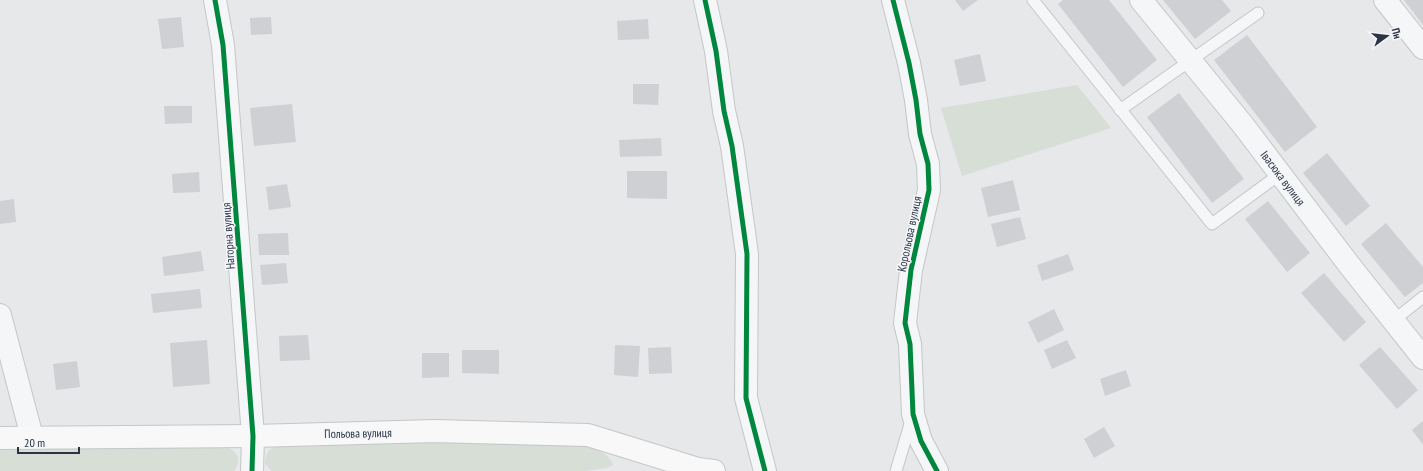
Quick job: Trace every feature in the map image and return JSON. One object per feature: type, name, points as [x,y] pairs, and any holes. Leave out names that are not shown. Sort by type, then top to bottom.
[{"type":"main road","name":"Польова вулиця","points":[[0,438],[253,436],[434,432],[588,435],[699,470]]},
{"type":"street","name":"Нагорна вулиця","points":[[215,0],[223,45],[253,436],[252,471]]},
{"type":"street","points":[[705,0],[716,51],[724,111],[732,146],[747,254],[746,398],[765,471]]},
{"type":"street","name":"Корольова вулиця","points":[[893,0],[909,63],[916,100],[920,134],[928,164],[929,190],[911,270],[905,323],[910,344],[913,414],[921,441],[937,471]]},
{"type":"street","name":"Івасюка вулиця","points":[[1141,0],[1243,125],[1423,358]]},
{"type":"street","points":[[1385,0],[1423,48]]},
{"type":"street","points":[[0,315],[32,438]]},
{"type":"lane","points":[[1033,0],[1212,224],[1280,174]]},
{"type":"lane","points":[[1120,110],[1258,13]]},
{"type":"lane","points":[[1393,321],[1423,297]]},
{"type":"lane","points":[[896,471],[913,414]]},
{"type":"shaded area","points":[[1077,85],[1111,128],[962,176],[941,108]]},
{"type":"shaded area","points":[[426,441],[583,446],[605,454],[611,460],[613,465],[607,468],[585,471],[272,471],[265,464],[266,457],[269,452],[279,445]]},
{"type":"shaded area","points":[[223,444],[237,455],[238,462],[234,471],[0,471],[0,446]]},
{"type":"building","points":[[955,0],[978,0],[963,11]]},
{"type":"building","points":[[1063,0],[1109,0],[1157,60],[1123,87],[1058,4]]},
{"type":"building","points":[[1163,0],[1222,0],[1231,11],[1195,39]]},
{"type":"building","points":[[1404,0],[1423,0],[1423,25]]},
{"type":"building","points":[[181,17],[184,47],[162,49],[158,19]]},
{"type":"building","points":[[271,17],[272,34],[251,35],[250,18]]},
{"type":"building","points":[[648,19],[649,39],[618,40],[617,21]]},
{"type":"building","points":[[1247,35],[1317,127],[1285,152],[1214,60]]},
{"type":"building","points":[[980,54],[986,81],[960,86],[954,60]]},
{"type":"building","points":[[633,84],[659,84],[658,105],[633,104]]},
{"type":"building","points":[[1179,93],[1244,179],[1212,203],[1147,117]]},
{"type":"building","points":[[292,104],[296,142],[254,146],[250,108]]},
{"type":"building","points":[[164,106],[192,106],[192,123],[165,124]]},
{"type":"building","points":[[661,138],[662,156],[620,157],[619,140]]},
{"type":"building","points":[[1327,153],[1370,206],[1346,226],[1303,173]]},
{"type":"building","points":[[627,171],[667,171],[667,199],[627,198]]},
{"type":"building","points":[[199,172],[200,192],[173,193],[172,174]]},
{"type":"building","points":[[1013,180],[1020,210],[988,217],[981,188]]},
{"type":"building","points":[[287,184],[291,207],[269,210],[266,187]]},
{"type":"building","points":[[14,199],[16,222],[0,224],[0,201]]},
{"type":"building","points":[[1268,201],[1310,253],[1287,272],[1245,219]]},
{"type":"building","points":[[1020,217],[1026,239],[997,247],[991,224]]},
{"type":"building","points":[[1386,223],[1423,267],[1423,283],[1405,297],[1361,244]]},
{"type":"building","points":[[288,233],[289,255],[259,255],[258,234]]},
{"type":"building","points":[[201,251],[204,271],[164,276],[162,257]]},
{"type":"building","points":[[1068,254],[1074,270],[1042,281],[1037,265]]},
{"type":"building","points":[[286,263],[288,283],[262,285],[260,265]]},
{"type":"building","points":[[1324,273],[1366,322],[1344,342],[1301,293]]},
{"type":"building","points":[[200,289],[202,308],[153,313],[151,294]]},
{"type":"building","points":[[1054,309],[1064,330],[1038,343],[1028,322]]},
{"type":"building","points":[[308,335],[310,360],[280,361],[279,336]]},
{"type":"building","points":[[207,340],[210,384],[173,387],[170,343]]},
{"type":"building","points":[[1067,340],[1076,358],[1052,369],[1044,350]]},
{"type":"building","points":[[615,345],[640,346],[638,377],[614,375]]},
{"type":"building","points":[[671,347],[672,373],[649,374],[648,348]]},
{"type":"building","points":[[1380,347],[1418,390],[1397,409],[1359,365]]},
{"type":"building","points":[[462,350],[499,350],[499,374],[462,373]]},
{"type":"building","points":[[422,353],[449,353],[449,377],[422,378]]},
{"type":"building","points":[[77,361],[80,387],[56,390],[53,364]]},
{"type":"building","points":[[1126,370],[1131,386],[1105,396],[1100,379]]},
{"type":"building","points":[[1423,421],[1423,445],[1412,430]]},
{"type":"building","points":[[1104,427],[1115,446],[1094,458],[1084,439]]},
{"type":"cycle path","points":[[215,0],[223,45],[253,436],[252,471]]},
{"type":"cycle path","points":[[705,0],[716,51],[724,111],[732,146],[747,254],[746,398],[765,471]]},
{"type":"cycle path","points":[[893,0],[909,63],[916,100],[920,134],[928,164],[929,190],[911,270],[905,323],[910,344],[913,414],[921,441],[937,471]]}]
